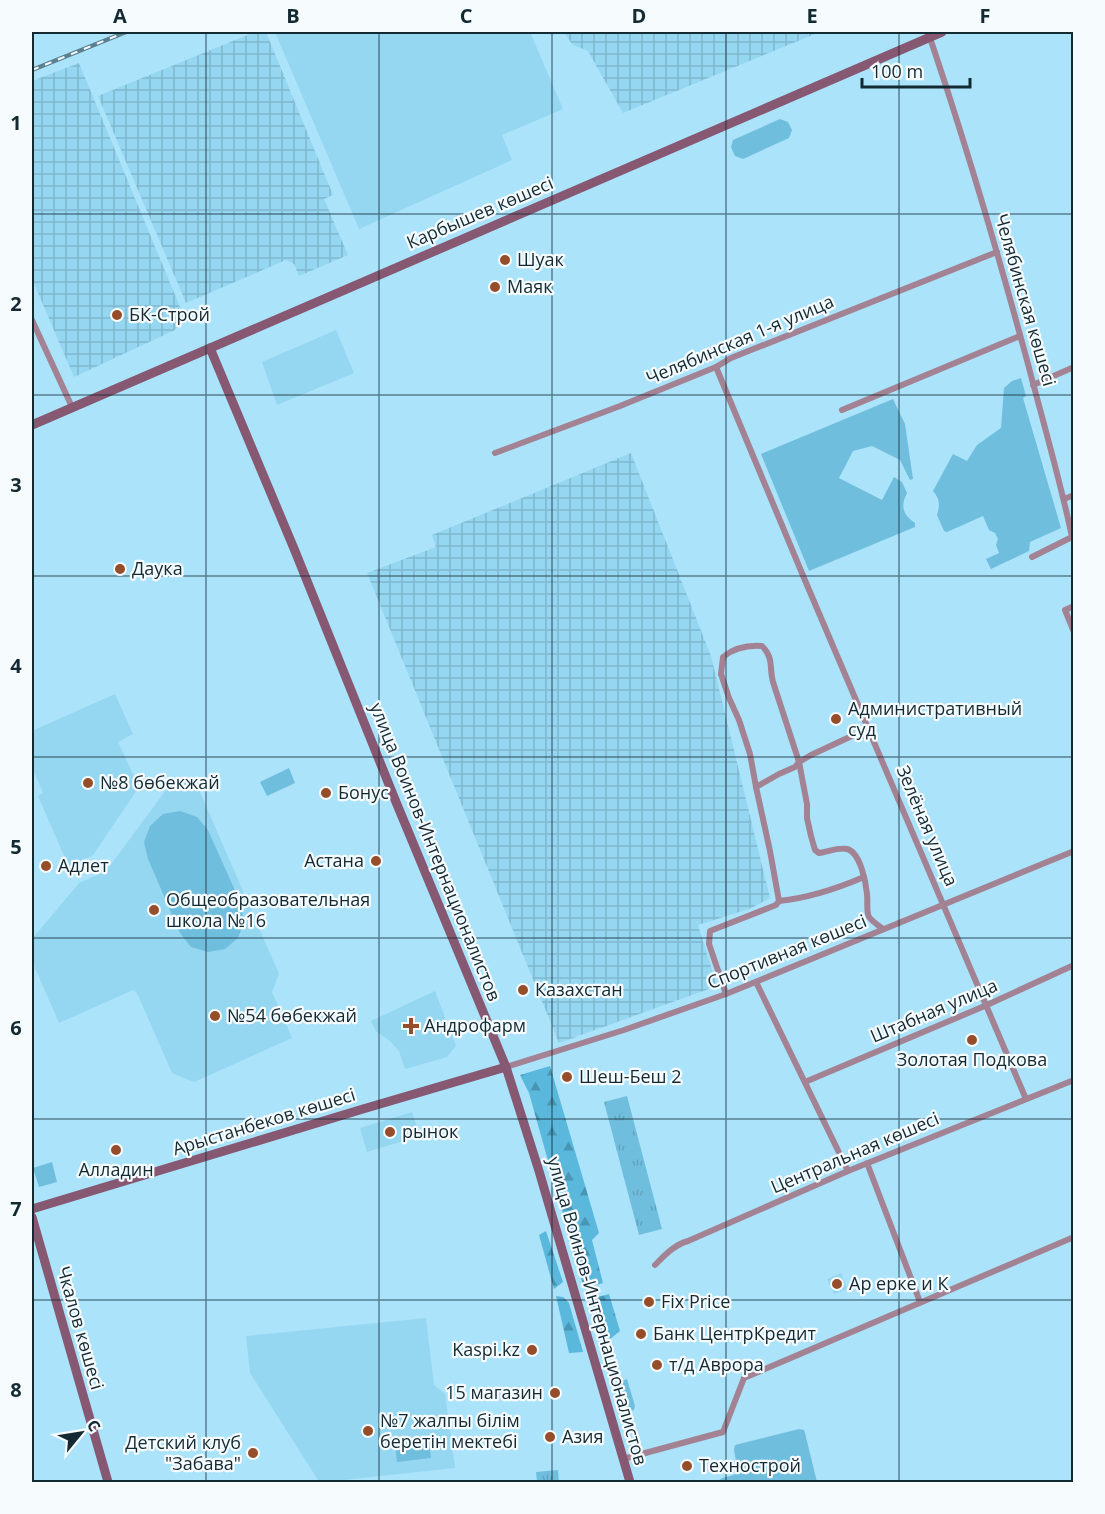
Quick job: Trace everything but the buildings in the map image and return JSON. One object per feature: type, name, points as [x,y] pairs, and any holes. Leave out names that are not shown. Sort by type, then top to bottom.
[{"type":"street","name":"Карбышев көшесі","points":[[32,425],[929,34],[942,32]]},
{"type":"street","name":"Челябинская көшесі","points":[[929,34],[997,252],[1064,499],[1072,537],[1032,557]]},
{"type":"street","name":"Челябинская 1-я улица","points":[[495,453],[620,406],[716,367],[731,358],[997,252]]},
{"type":"street","points":[[32,320],[72,407]]},
{"type":"street","points":[[842,410],[1020,336]]},
{"type":"street","name":"улица Воинов-Интернационалистов","points":[[210,348],[506,1067],[539,1171],[630,1482]]},
{"type":"street","name":"Зелёная улица","points":[[716,367],[1026,1099]]},
{"type":"street","points":[[1033,385],[1074,367]]},
{"type":"street","points":[[1064,499],[1074,495]]},
{"type":"street","points":[[1074,606],[1065,610],[1074,632]]},
{"type":"street","points":[[779,901],[750,754],[721,674],[723,657],[730,651],[742,647],[762,646],[768,653],[773,682],[799,762],[807,804],[807,818],[815,850],[819,854],[838,849],[852,851],[860,864],[866,884],[869,916],[884,929]]},
{"type":"street","points":[[756,787],[795,767],[811,755],[854,735],[872,736]]},
{"type":"street","name":"Спортивная көшесі","points":[[506,1067],[726,994],[1074,851]]},
{"type":"street","points":[[726,994],[708,944],[710,931],[776,905],[779,901],[799,899],[831,891],[864,878]]},
{"type":"street","name":"Штабная улица","points":[[805,1082],[987,1005],[1074,965]]},
{"type":"street","points":[[756,982],[848,1171]]},
{"type":"street","name":"Арыстанбеков көшесі","points":[[32,1209],[506,1067]]},
{"type":"street","name":"Центральная көшесі","points":[[655,1265],[680,1243],[708,1233],[867,1163],[1074,1080]]},
{"type":"street","points":[[867,1163],[920,1302]]},
{"type":"street","name":"Чкалов көшесі","points":[[32,1217],[108,1482]]},
{"type":"street","points":[[623,1459],[723,1432],[744,1378],[1074,1237]]},
{"type":"shaded area","points":[[255,32],[266,32],[333,195],[324,199],[348,255],[299,276],[294,264],[286,260],[186,303],[98,96]]},
{"type":"shaded area","points":[[275,32],[530,32],[563,109],[502,135],[512,160],[359,229]]},
{"type":"shaded area","points":[[563,32],[820,32],[623,113],[588,51],[573,45]]},
{"type":"shaded area","points":[[79,63],[185,319],[175,330],[74,377],[32,279],[32,81]]},
{"type":"shaded area","points":[[336,330],[354,373],[277,405],[262,362]]},
{"type":"shaded area","points":[[631,453],[711,656],[770,898],[749,909],[698,925],[717,986],[559,1043],[367,573],[436,547],[432,535]]},
{"type":"shaded area","name":"№8 бөбекжай","points":[[115,694],[133,734],[118,742],[139,787],[93,855],[69,867],[38,796],[43,793],[32,767],[32,731]]},
{"type":"shaded area","name":"Общеобразовательная школа №16","points":[[193,776],[279,974],[272,992],[292,1038],[194,1082],[172,1073],[137,993],[133,990],[59,1023],[32,961],[32,939],[79,883],[106,871],[169,786]]},
{"type":"shaded area","name":"Андрофарм","points":[[435,991],[456,1046],[447,1057],[405,1069],[399,1051],[376,1031],[371,1021]]},
{"type":"shaded area","name":"рынок","points":[[412,1112],[420,1136],[367,1152],[360,1128]]},
{"type":"shaded area","name":"Ар ерке и К","points":[[841,1273],[847,1289],[834,1294],[827,1279]]},
{"type":"shaded area","name":"№7 жалпы білім беретін мектебі","points":[[426,1318],[434,1385],[445,1394],[455,1468],[325,1482],[318,1480],[250,1373],[246,1336]]},
{"type":"green space","points":[[780,119],[788,122],[792,130],[789,138],[743,159],[735,156],[731,147],[733,140]]},
{"type":"green space","points":[[1021,378],[1026,396],[1023,398],[1061,528],[1030,542],[1029,551],[991,569],[986,559],[999,553],[996,545],[998,539],[995,533],[989,530],[983,516],[947,532],[944,531],[937,515],[938,499],[933,491],[953,454],[967,461],[977,445],[1001,428],[1004,388],[1012,381]]},
{"type":"green space","points":[[893,399],[905,424],[913,479],[910,480],[900,460],[872,446],[853,451],[839,478],[882,500],[894,477],[902,482],[907,493],[904,510],[915,523],[915,527],[809,571],[761,454]]},
{"type":"green space","points":[[289,768],[295,783],[267,796],[260,782]]},
{"type":"green space","points":[[180,811],[197,817],[208,830],[241,904],[244,922],[238,938],[225,949],[208,952],[191,947],[180,933],[148,859],[144,842],[150,826],[163,814]]},
{"type":"green space","points":[[550,1066],[599,1233],[592,1240],[603,1283],[584,1289],[529,1093],[520,1075]]},
{"type":"green space","points":[[627,1096],[662,1229],[639,1235],[604,1102]]},
{"type":"green space","points":[[52,1162],[57,1182],[39,1187],[33,1168]]},
{"type":"green space","points":[[546,1231],[563,1282],[554,1289],[539,1235]]},
{"type":"green space","points":[[609,1294],[620,1331],[609,1340],[598,1297]]},
{"type":"green space","points":[[556,1296],[563,1297],[569,1303],[583,1352],[569,1353]]},
{"type":"green space","points":[[595,1297],[610,1350],[606,1352],[591,1299]]},
{"type":"green space","points":[[627,1379],[635,1406],[634,1410],[628,1412],[621,1385],[622,1381]]},
{"type":"green space","points":[[799,1429],[804,1430],[817,1482],[718,1482],[738,1472],[735,1445]]},
{"type":"green space","points":[[429,1442],[431,1458],[397,1462],[395,1445]]},
{"type":"green space","points":[[558,1470],[559,1482],[537,1482],[536,1472]]},
{"type":"railway","points":[[32,70],[126,32]]},
{"type":"place","name":"Шуак","points":[[505,260]]},
{"type":"place","name":"Маяк","points":[[495,287]]},
{"type":"place","name":"БК-Строй","points":[[117,315]]},
{"type":"place","name":"Даука","points":[[120,569]]},
{"type":"place","name":"Административный суд","points":[[836,719]]},
{"type":"place","name":"№8 бөбекжай","points":[[88,783]]},
{"type":"place","name":"Бонус","points":[[326,793]]},
{"type":"place","name":"Астана","points":[[376,861]]},
{"type":"place","name":"Адлет","points":[[46,866]]},
{"type":"place","name":"Общеобразовательная школа №16","points":[[154,910]]},
{"type":"place","name":"Казахстан","points":[[523,990]]},
{"type":"place","name":"№54 бөбекжай","points":[[215,1016]]},
{"type":"place","name":"Андрофарм","points":[[411,1026]]},
{"type":"place","name":"Золотая Подкова","points":[[972,1040]]},
{"type":"place","name":"Шеш-Беш 2","points":[[567,1077]]},
{"type":"place","name":"рынок","points":[[390,1132]]},
{"type":"place","name":"Алладин","points":[[116,1150]]},
{"type":"place","name":"Ар ерке и К","points":[[837,1284]]},
{"type":"place","name":"Fix Price","points":[[649,1302]]},
{"type":"place","name":"Банк ЦентрКредит","points":[[641,1334]]},
{"type":"place","name":"Kaspi.kz","points":[[532,1350]]},
{"type":"place","name":"т/д Аврора","points":[[657,1365]]},
{"type":"place","name":"15 магазин","points":[[555,1393]]},
{"type":"place","name":"№7 жалпы білім беретін мектебі","points":[[368,1431]]},
{"type":"place","name":"Азия","points":[[550,1437]]},
{"type":"place","name":"Детский клуб \"Забава\"","points":[[253,1453]]},
{"type":"place","name":"Технострой","points":[[687,1466]]}]
